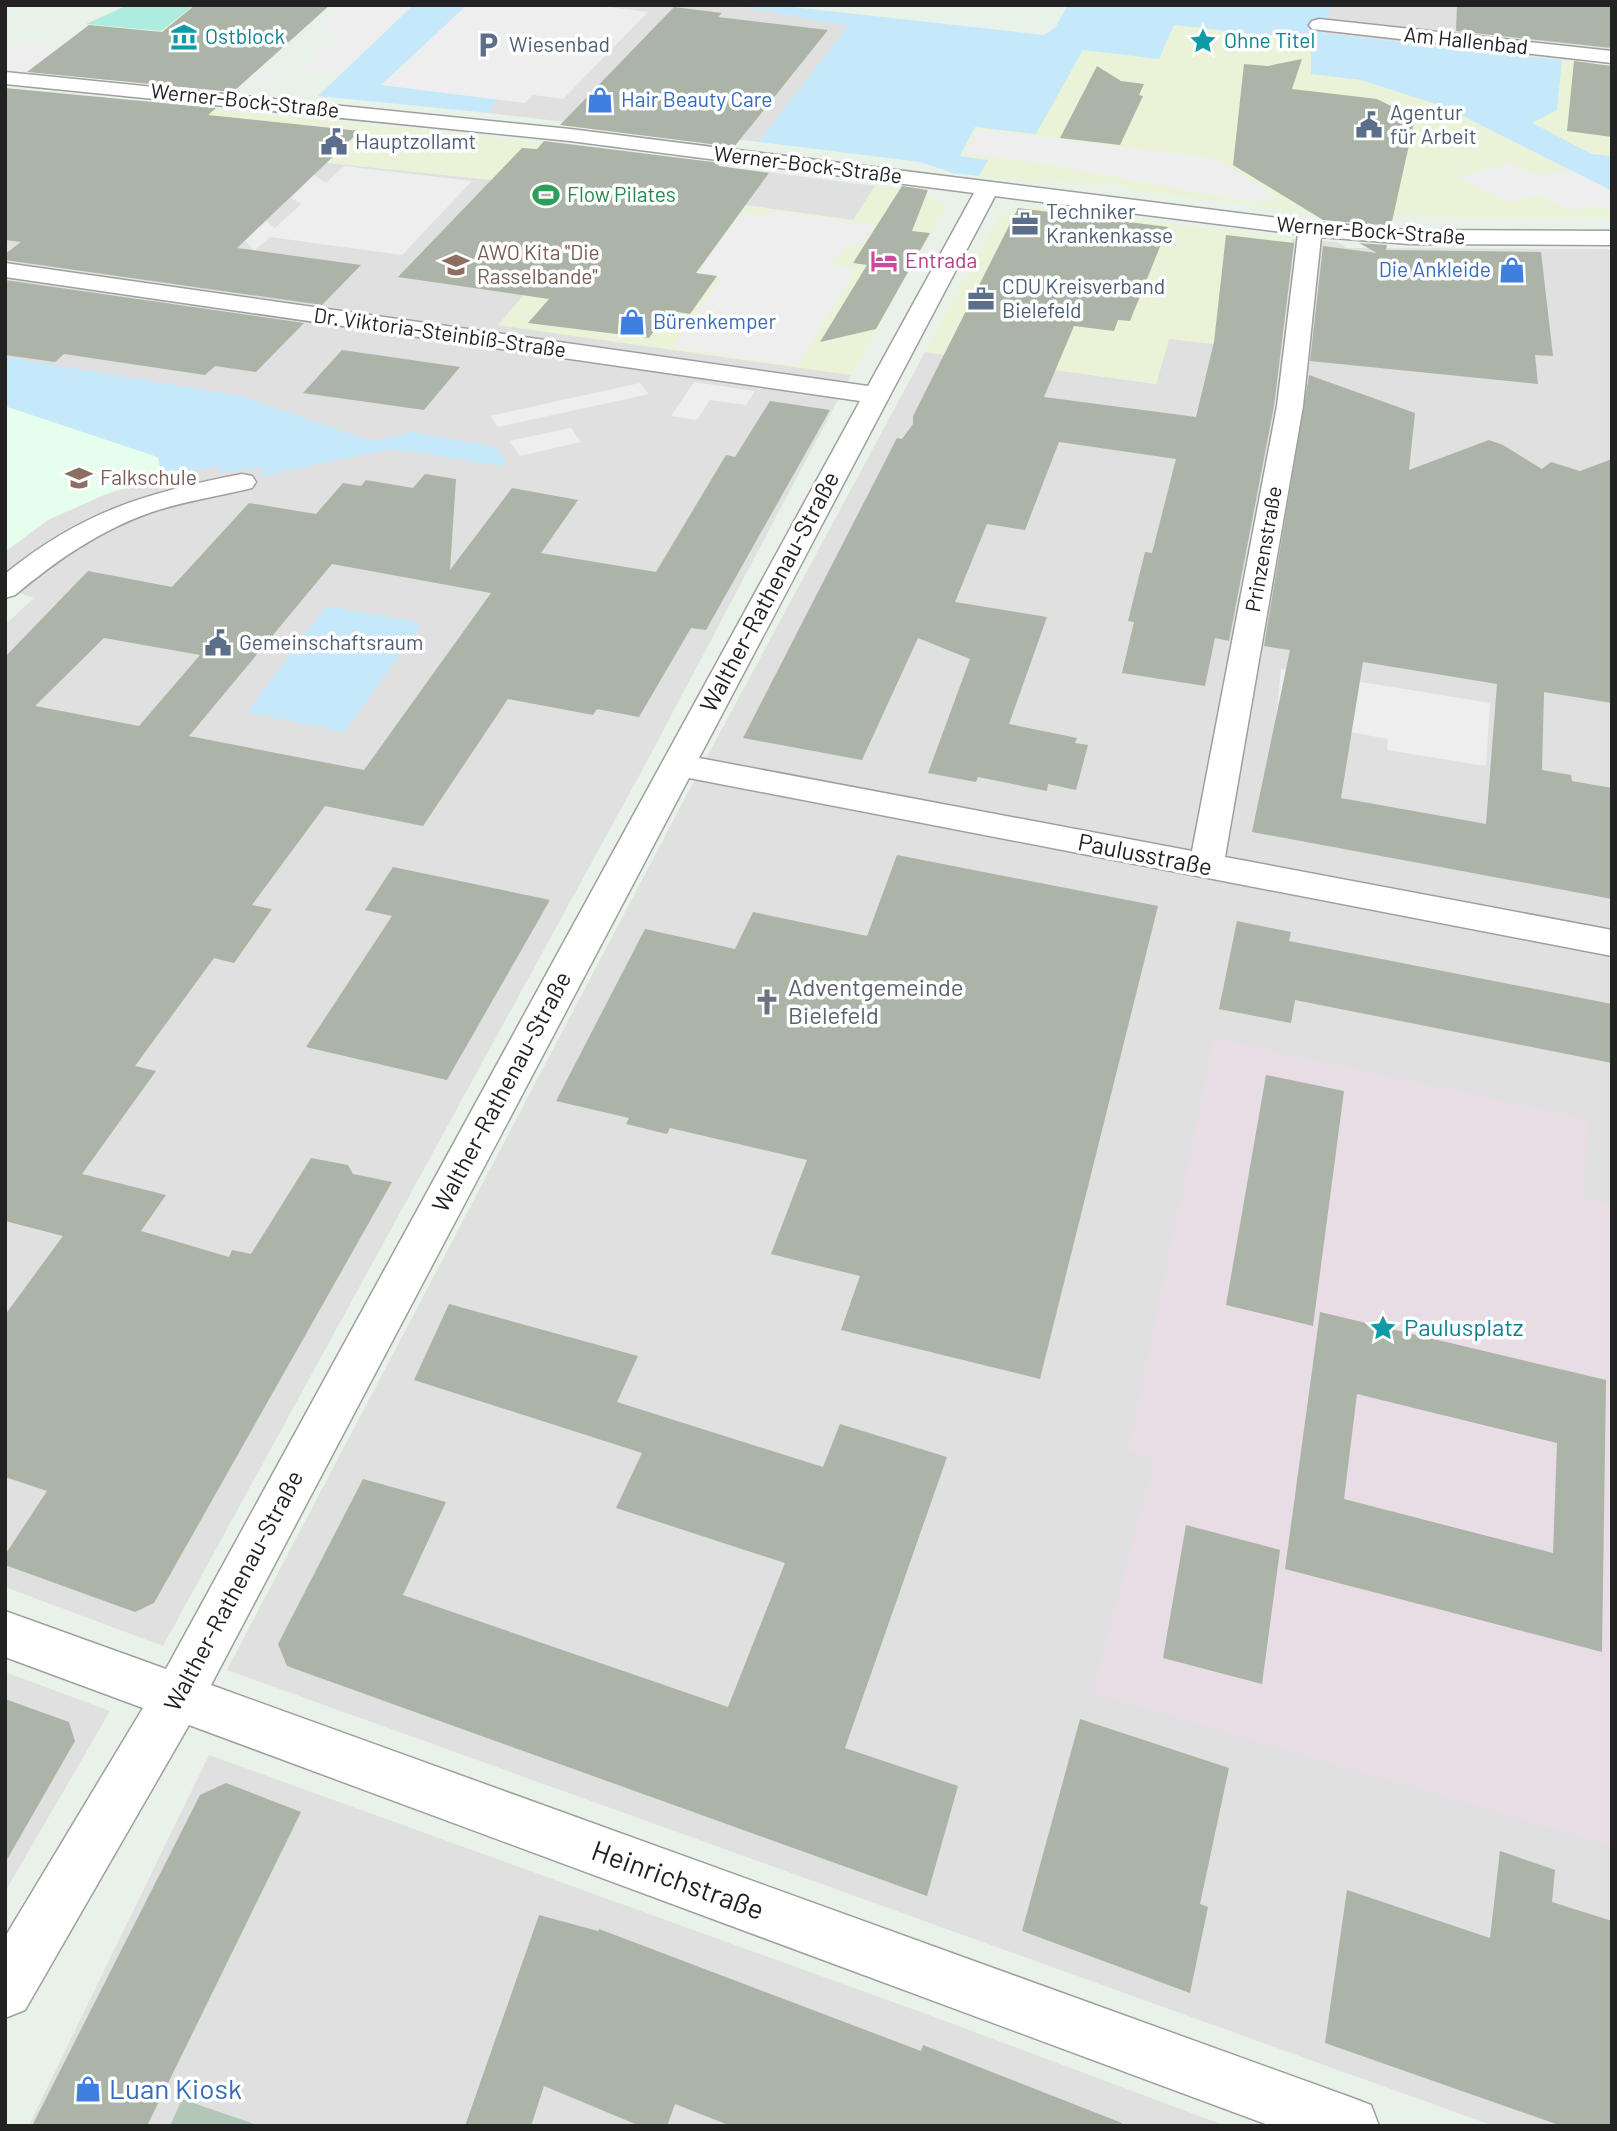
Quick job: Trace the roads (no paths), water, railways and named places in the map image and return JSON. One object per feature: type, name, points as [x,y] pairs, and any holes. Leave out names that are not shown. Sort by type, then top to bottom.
[{"type":"street","name":"Am Hallenbad","points":[[1320,25],[1612,57]]},
{"type":"street","name":"Werner-Bock-Straße","points":[[5,78],[491,126],[1310,229],[1443,237],[1612,238]]},
{"type":"street","name":"Walther-Rathenau-Straße","points":[[5,1990],[177,1698],[988,188]]},
{"type":"street","name":"Prinzenstraße","points":[[1206,867],[1290,406],[1310,229]]},
{"type":"street","name":"Dr. Viktoria-Steinbiß-Straße","points":[[5,270],[876,396]]},
{"type":"street","points":[[5,589],[64,542],[111,516],[161,499],[242,482]]},
{"type":"street","name":"Paulusstraße","points":[[678,765],[1612,943]]},
{"type":"street","name":"Heinrichstraße","points":[[5,1634],[1350,2126]]},
{"type":"place","name":"Ostblock","points":[[184,37]]},
{"type":"place","name":"Ohne Titel","points":[[1203,41]]},
{"type":"place","name":"Wiesenbad","points":[[488,45]]},
{"type":"place","name":"Hair Beauty Care","points":[[600,100]]},
{"type":"place","name":"Agentur für Arbeit","points":[[1369,125]]},
{"type":"place","name":"Hauptzollamt","points":[[334,142]]},
{"type":"place","name":"Flow Pilates","points":[[546,195]]},
{"type":"place","name":"Techniker Krankenkasse","points":[[1025,224]]},
{"type":"place","name":"Entrada","points":[[884,261]]},
{"type":"place","name":"AWO Kita \"Die Rasselbande\"","points":[[456,265]]},
{"type":"place","name":"Die Ankleide","points":[[1512,270]]},
{"type":"place","name":"CDU Kreisverband Bielefeld","points":[[981,299]]},
{"type":"place","name":"Bürenkemper","points":[[632,322]]},
{"type":"place","name":"Falkschule","points":[[79,478]]},
{"type":"place","name":"Gemeinschaftsraum","points":[[218,643]]},
{"type":"place","name":"Adventgemeinde Bielefeld","points":[[767,1002]]},
{"type":"place","name":"Paulusplatz","points":[[1383,1328]]},
{"type":"place","name":"Luan Kiosk","points":[[88,2089]]}]
